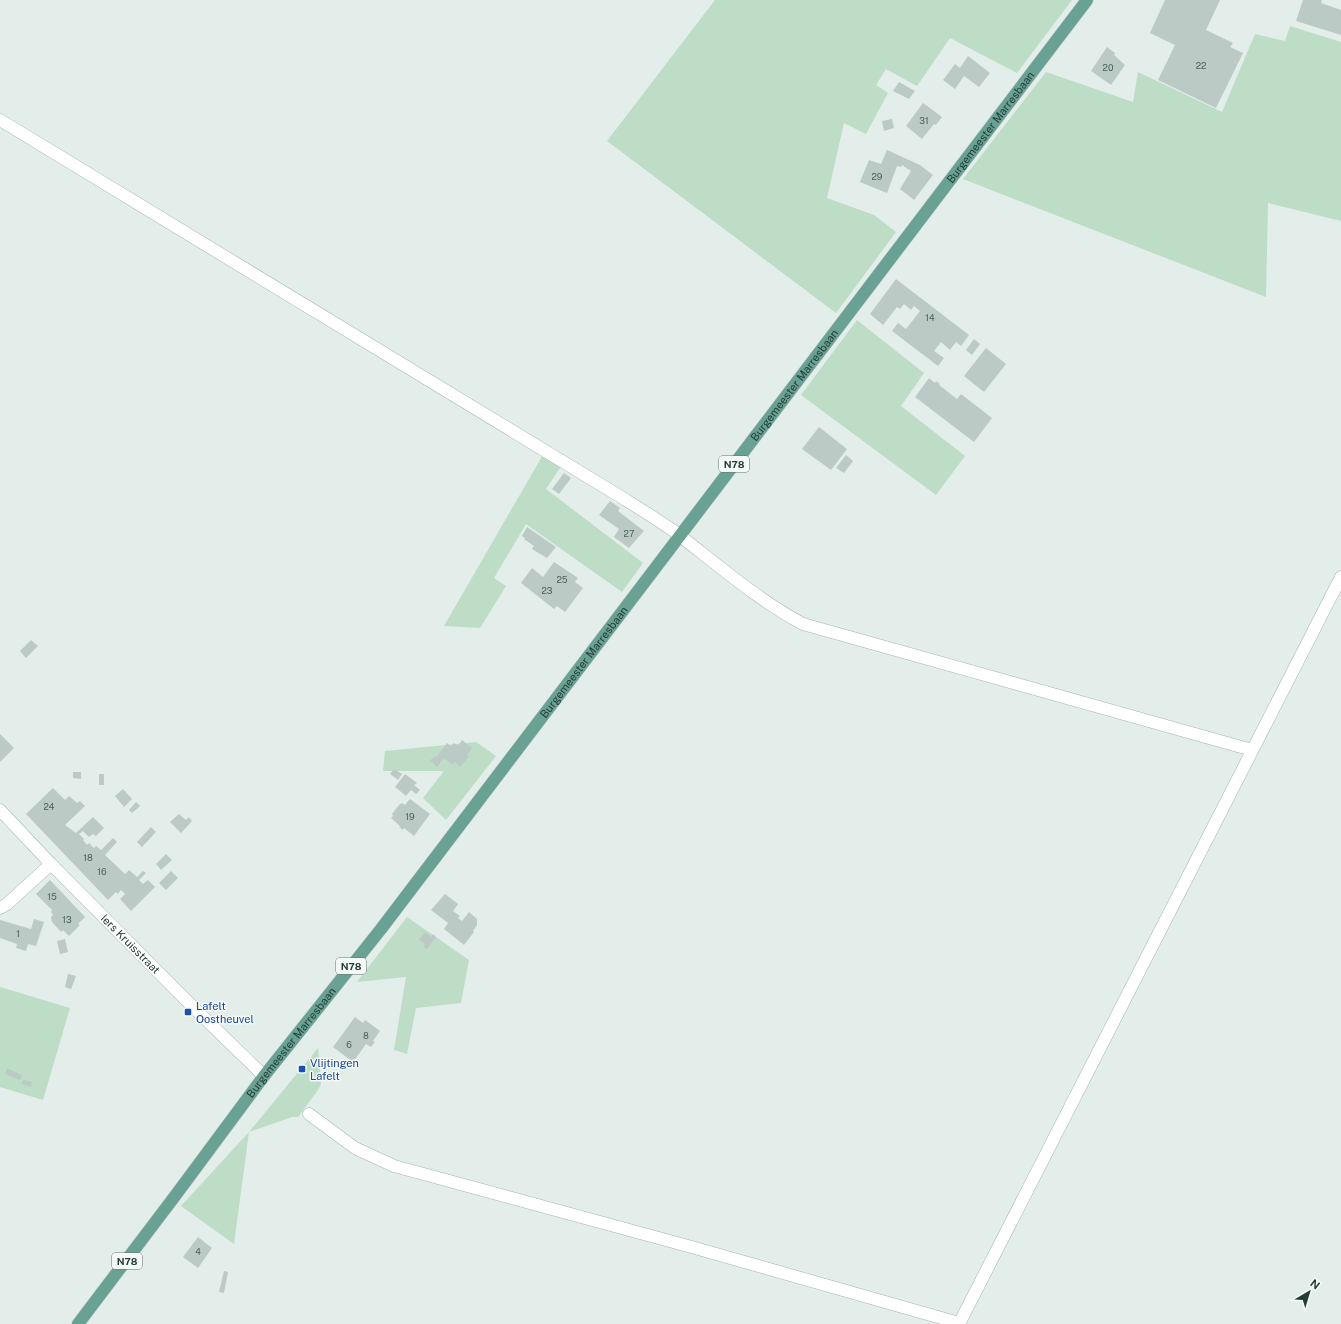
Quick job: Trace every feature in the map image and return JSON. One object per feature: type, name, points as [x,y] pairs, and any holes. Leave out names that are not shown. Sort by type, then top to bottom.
[{"type":"main road","name":"Burgemeester Marresbaan","points":[[78,1324],[166,1209],[264,1076],[381,929],[1087,0]]},
{"type":"street","points":[[0,120],[619,496],[680,536],[760,599],[803,624],[1252,750]]},
{"type":"street","points":[[308,1114],[355,1148],[394,1166],[688,1246],[959,1323],[1341,577]]},
{"type":"street","name":"Iers Kruisstraat","points":[[0,810],[51,864],[264,1076]]},
{"type":"street","points":[[0,908],[7,904],[51,864]]},
{"type":"green space","points":[[715,0],[1072,0],[1017,73],[950,38],[917,86],[886,69],[876,85],[888,93],[866,134],[844,123],[827,198],[874,215],[896,232],[836,313],[607,141]]},
{"type":"green space","points":[[1290,26],[1341,42],[1341,221],[1268,203],[1266,297],[963,179],[1046,72],[1133,102],[1138,72],[1222,112],[1255,34],[1285,41]]},
{"type":"green space","points":[[857,320],[924,373],[901,406],[965,456],[936,495],[801,395]]},
{"type":"green space","points":[[544,453],[562,465],[546,489],[643,563],[622,592],[526,524],[494,578],[506,586],[480,628],[444,626]]},
{"type":"green space","points":[[476,742],[496,756],[446,820],[423,798],[444,771],[383,771],[385,751]]},
{"type":"green space","points":[[407,917],[469,960],[461,1003],[416,1008],[407,1054],[394,1050],[406,977],[357,982]]},
{"type":"green space","points":[[0,987],[70,1008],[43,1100],[0,1087]]},
{"type":"green space","points":[[318,1048],[321,1084],[298,1117],[292,1117],[249,1132]]},
{"type":"green space","points":[[249,1132],[234,1244],[181,1206]]},
{"type":"building","points":[[1165,0],[1220,0],[1206,30],[1233,43],[1230,47],[1243,53],[1216,108],[1158,80],[1175,45],[1150,33]]},
{"type":"building","points":[[1303,0],[1322,0],[1321,3],[1341,10],[1341,35],[1296,21]]},
{"type":"building","points":[[1107,47],[1115,53],[1114,55],[1125,65],[1111,85],[1091,71]]},
{"type":"building","points":[[968,56],[990,73],[979,87],[964,76],[955,89],[943,80],[955,64],[960,68]]},
{"type":"building","points":[[899,82],[915,91],[909,99],[893,91]]},
{"type":"building","points":[[923,103],[942,117],[936,125],[934,124],[922,139],[906,126]]},
{"type":"building","points":[[892,119],[894,128],[884,131],[882,121]]},
{"type":"building","points":[[887,150],[920,165],[933,175],[914,200],[900,189],[911,171],[902,165],[901,167],[897,166],[887,193],[860,182],[869,160],[881,164]]},
{"type":"building","points":[[896,279],[969,335],[961,346],[956,342],[950,350],[941,342],[934,351],[944,358],[938,366],[892,331],[898,323],[906,329],[920,311],[914,306],[911,310],[904,304],[900,309],[897,307],[883,325],[870,314]]},
{"type":"building","points":[[974,339],[980,344],[972,355],[966,350]]},
{"type":"building","points":[[986,348],[1006,364],[984,392],[964,376]]},
{"type":"building","points":[[929,378],[935,383],[936,381],[940,384],[939,385],[957,399],[961,394],[992,418],[974,442],[915,397]]},
{"type":"building","points":[[819,427],[847,449],[831,470],[802,449]]},
{"type":"building","points":[[846,455],[853,461],[844,473],[836,468]]},
{"type":"building","points":[[564,473],[571,478],[559,494],[552,489]]},
{"type":"building","points":[[610,501],[620,508],[618,511],[644,531],[629,548],[614,537],[619,529],[599,515]]},
{"type":"building","points":[[527,527],[556,547],[547,558],[532,549],[534,546],[522,536]]},
{"type":"building","points":[[554,562],[578,578],[575,582],[583,588],[565,612],[557,606],[554,609],[521,583],[532,568],[543,577]]},
{"type":"building","points":[[31,640],[38,646],[26,658],[20,651]]},
{"type":"building","points":[[0,734],[14,748],[0,762]]},
{"type":"building","points":[[462,740],[472,748],[467,755],[469,756],[460,767],[455,762],[453,765],[444,758],[437,767],[430,760],[437,756],[447,743],[451,746],[454,743],[458,746]]},
{"type":"building","points":[[394,769],[402,774],[398,780],[390,774]]},
{"type":"building","points":[[73,772],[81,772],[81,779],[73,778]]},
{"type":"building","points":[[99,774],[104,774],[104,785],[99,785]]},
{"type":"building","points":[[405,774],[417,783],[414,785],[420,790],[416,794],[411,790],[406,796],[395,787]]},
{"type":"building","points":[[53,788],[65,800],[69,796],[77,803],[80,801],[85,806],[65,825],[76,833],[93,817],[104,828],[96,836],[93,834],[89,837],[83,831],[79,834],[87,845],[89,843],[94,848],[96,846],[101,850],[113,838],[117,842],[105,855],[125,874],[129,870],[137,877],[143,871],[146,873],[139,880],[143,884],[148,880],[155,887],[131,911],[120,899],[125,894],[121,890],[118,894],[116,892],[108,900],[26,814]]},
{"type":"building","points":[[123,789],[132,799],[124,807],[115,796]]},
{"type":"building","points":[[410,799],[430,814],[414,836],[404,828],[403,830],[399,827],[400,826],[391,818],[393,816],[392,814],[399,805],[402,803],[405,805]]},
{"type":"building","points":[[136,802],[140,806],[132,813],[129,810]]},
{"type":"building","points":[[179,814],[186,820],[189,817],[192,821],[181,833],[170,822]]},
{"type":"building","points":[[151,827],[156,832],[142,847],[137,842]]},
{"type":"building","points":[[166,854],[172,860],[161,870],[156,864]]},
{"type":"building","points":[[171,871],[178,878],[166,890],[159,883]]},
{"type":"building","points":[[50,880],[85,917],[78,924],[80,925],[69,936],[63,930],[61,932],[52,922],[52,910],[36,894]]},
{"type":"building","points":[[445,894],[458,904],[453,911],[460,916],[458,918],[462,921],[469,912],[477,919],[477,925],[473,931],[474,932],[464,945],[444,929],[448,923],[431,910]]},
{"type":"building","points":[[34,919],[44,922],[36,946],[28,944],[26,951],[16,948],[17,944],[0,938],[0,920],[31,929]]},
{"type":"building","points":[[425,932],[431,937],[433,934],[436,937],[427,949],[423,947],[425,944],[419,940]]},
{"type":"building","points":[[65,939],[68,952],[60,954],[57,941]]},
{"type":"building","points":[[68,974],[76,976],[71,989],[65,987]]},
{"type":"building","points":[[355,1017],[363,1023],[365,1020],[380,1031],[371,1047],[366,1044],[353,1062],[333,1047]]},
{"type":"building","points":[[7,1068],[22,1075],[20,1080],[5,1074]]},
{"type":"building","points":[[23,1080],[32,1082],[31,1087],[22,1084]]},
{"type":"building","points":[[198,1237],[212,1248],[198,1268],[183,1257]]},
{"type":"building","points":[[224,1271],[228,1272],[224,1293],[219,1292]]},
{"type":"place","name":"Lafelt Oostheuvel","points":[[188,1012]]},
{"type":"place","name":"Vlijtingen Lafelt","points":[[302,1069]]}]
